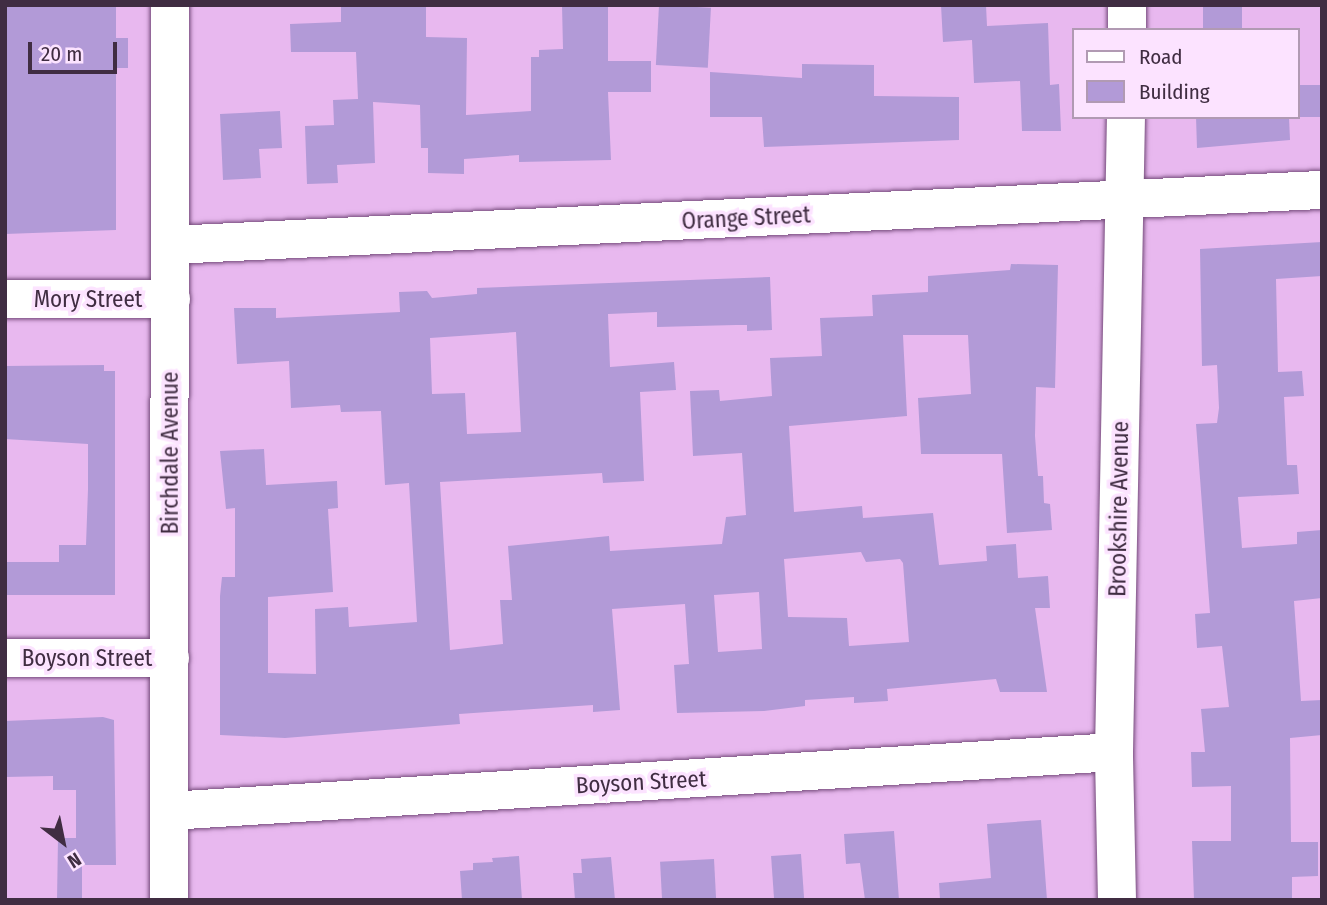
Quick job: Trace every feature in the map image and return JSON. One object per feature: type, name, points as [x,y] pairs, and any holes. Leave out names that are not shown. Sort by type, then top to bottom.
[{"type":"street","name":"Birchdale Avenue","points":[[169,900],[170,5]]},
{"type":"street","points":[[1127,5],[1127,28]]},
{"type":"street","name":"Brookshire Avenue","points":[[1117,900],[1114,752],[1126,119]]},
{"type":"street","name":"Orange Street","points":[[171,245],[1322,190]]},
{"type":"street","name":"Mory Street","points":[[5,299],[171,299]]},
{"type":"street","name":"Boyson Street","points":[[5,658],[170,658]]},
{"type":"street","name":"Boyson Street","points":[[169,811],[1114,752]]},
{"type":"building","points":[[5,5],[116,6],[116,38],[128,38],[128,68],[116,68],[116,230],[5,234]]},
{"type":"building","points":[[341,5],[426,5],[426,37],[467,38],[466,115],[531,111],[531,57],[539,57],[539,50],[563,49],[562,5],[608,5],[608,61],[651,61],[651,92],[608,92],[611,160],[519,162],[519,155],[464,159],[464,174],[428,173],[428,148],[421,148],[420,105],[373,102],[375,163],[337,165],[338,183],[307,184],[305,126],[334,125],[333,100],[358,99],[356,52],[291,52],[290,24],[341,22]]},
{"type":"building","points":[[659,5],[711,8],[708,68],[656,65]]},
{"type":"building","points":[[941,5],[986,5],[987,26],[1048,23],[1050,85],[1059,84],[1061,131],[1022,131],[1020,81],[974,83],[972,40],[943,42]]},
{"type":"building","points":[[1203,5],[1242,5],[1242,28],[1203,28]]},
{"type":"building","points":[[802,64],[874,65],[874,96],[959,97],[959,140],[764,147],[762,117],[710,117],[710,72],[802,78]]},
{"type":"building","points":[[1299,85],[1322,85],[1322,117],[1299,117]]},
{"type":"building","points":[[280,111],[282,148],[259,149],[261,178],[223,180],[220,114]]},
{"type":"building","points":[[1196,119],[1289,119],[1290,140],[1197,148]]},
{"type":"building","points":[[1322,242],[1322,276],[1276,279],[1278,372],[1302,371],[1304,396],[1284,397],[1287,465],[1297,465],[1299,494],[1238,497],[1242,548],[1297,544],[1297,532],[1322,530],[1322,598],[1294,601],[1301,701],[1322,700],[1322,735],[1290,738],[1291,842],[1318,842],[1318,876],[1292,877],[1292,900],[1194,900],[1192,841],[1231,841],[1231,786],[1192,787],[1191,752],[1205,752],[1201,709],[1229,707],[1222,646],[1197,648],[1195,614],[1210,613],[1196,424],[1217,423],[1219,408],[1217,365],[1202,366],[1200,249]]},
{"type":"building","points":[[1011,264],[1058,265],[1055,388],[1036,387],[1035,436],[1038,476],[1043,476],[1044,503],[1050,504],[1052,530],[1007,533],[1002,454],[921,454],[918,398],[971,394],[968,335],[903,335],[907,416],[789,426],[794,512],[862,506],[863,518],[933,513],[939,565],[987,561],[986,546],[1016,544],[1018,578],[1048,576],[1050,608],[1035,608],[1047,692],[1000,692],[996,679],[887,689],[888,701],[854,703],[854,697],[805,700],[805,706],[764,711],[677,713],[674,665],[689,664],[685,604],[612,609],[620,710],[593,712],[593,705],[459,714],[460,724],[285,738],[220,735],[220,596],[222,577],[235,577],[235,508],[226,509],[220,451],[264,449],[266,485],[337,481],[338,508],[328,509],[333,592],[268,597],[268,673],[316,674],[315,609],[348,607],[349,627],[417,622],[409,483],[385,485],[381,411],[341,412],[340,405],[291,408],[289,361],[237,364],[234,308],[276,308],[276,318],[400,312],[399,292],[427,291],[432,298],[477,294],[477,288],[770,277],[772,330],[747,331],[747,325],[657,327],[657,312],[608,314],[610,367],[674,362],[676,390],[640,392],[644,481],[603,483],[602,473],[440,482],[450,650],[503,644],[500,600],[512,600],[508,546],[609,536],[610,551],[722,544],[726,517],[746,515],[742,453],[693,456],[690,391],[719,390],[720,401],[772,396],[770,358],[822,356],[820,318],[873,316],[872,295],[928,292],[928,276],[1010,270]],"holes":[[[516,332],[521,432],[467,434],[465,393],[432,394],[430,338]],[[861,552],[866,562],[900,559],[903,563],[909,642],[849,646],[847,618],[788,617],[784,559]],[[759,592],[762,649],[718,652],[714,595]]]},
{"type":"building","points":[[104,365],[104,371],[115,371],[115,595],[5,595],[5,562],[59,562],[59,545],[86,545],[88,444],[5,439],[5,366]]},
{"type":"building","points":[[103,717],[114,720],[116,865],[82,865],[82,900],[57,900],[58,838],[76,838],[76,790],[53,790],[53,776],[5,777],[5,721]]},
{"type":"building","points":[[1041,820],[1047,900],[940,900],[939,883],[991,878],[987,824]]},
{"type":"building","points":[[894,831],[899,900],[865,900],[860,863],[846,864],[844,834]]},
{"type":"building","points":[[801,854],[804,900],[774,900],[771,856]]},
{"type":"building","points":[[519,856],[522,900],[462,900],[460,871],[473,870],[473,863],[493,862],[492,858]]},
{"type":"building","points":[[611,857],[615,900],[575,900],[573,873],[582,873],[581,859]]},
{"type":"building","points":[[714,859],[716,900],[662,900],[660,862]]}]
